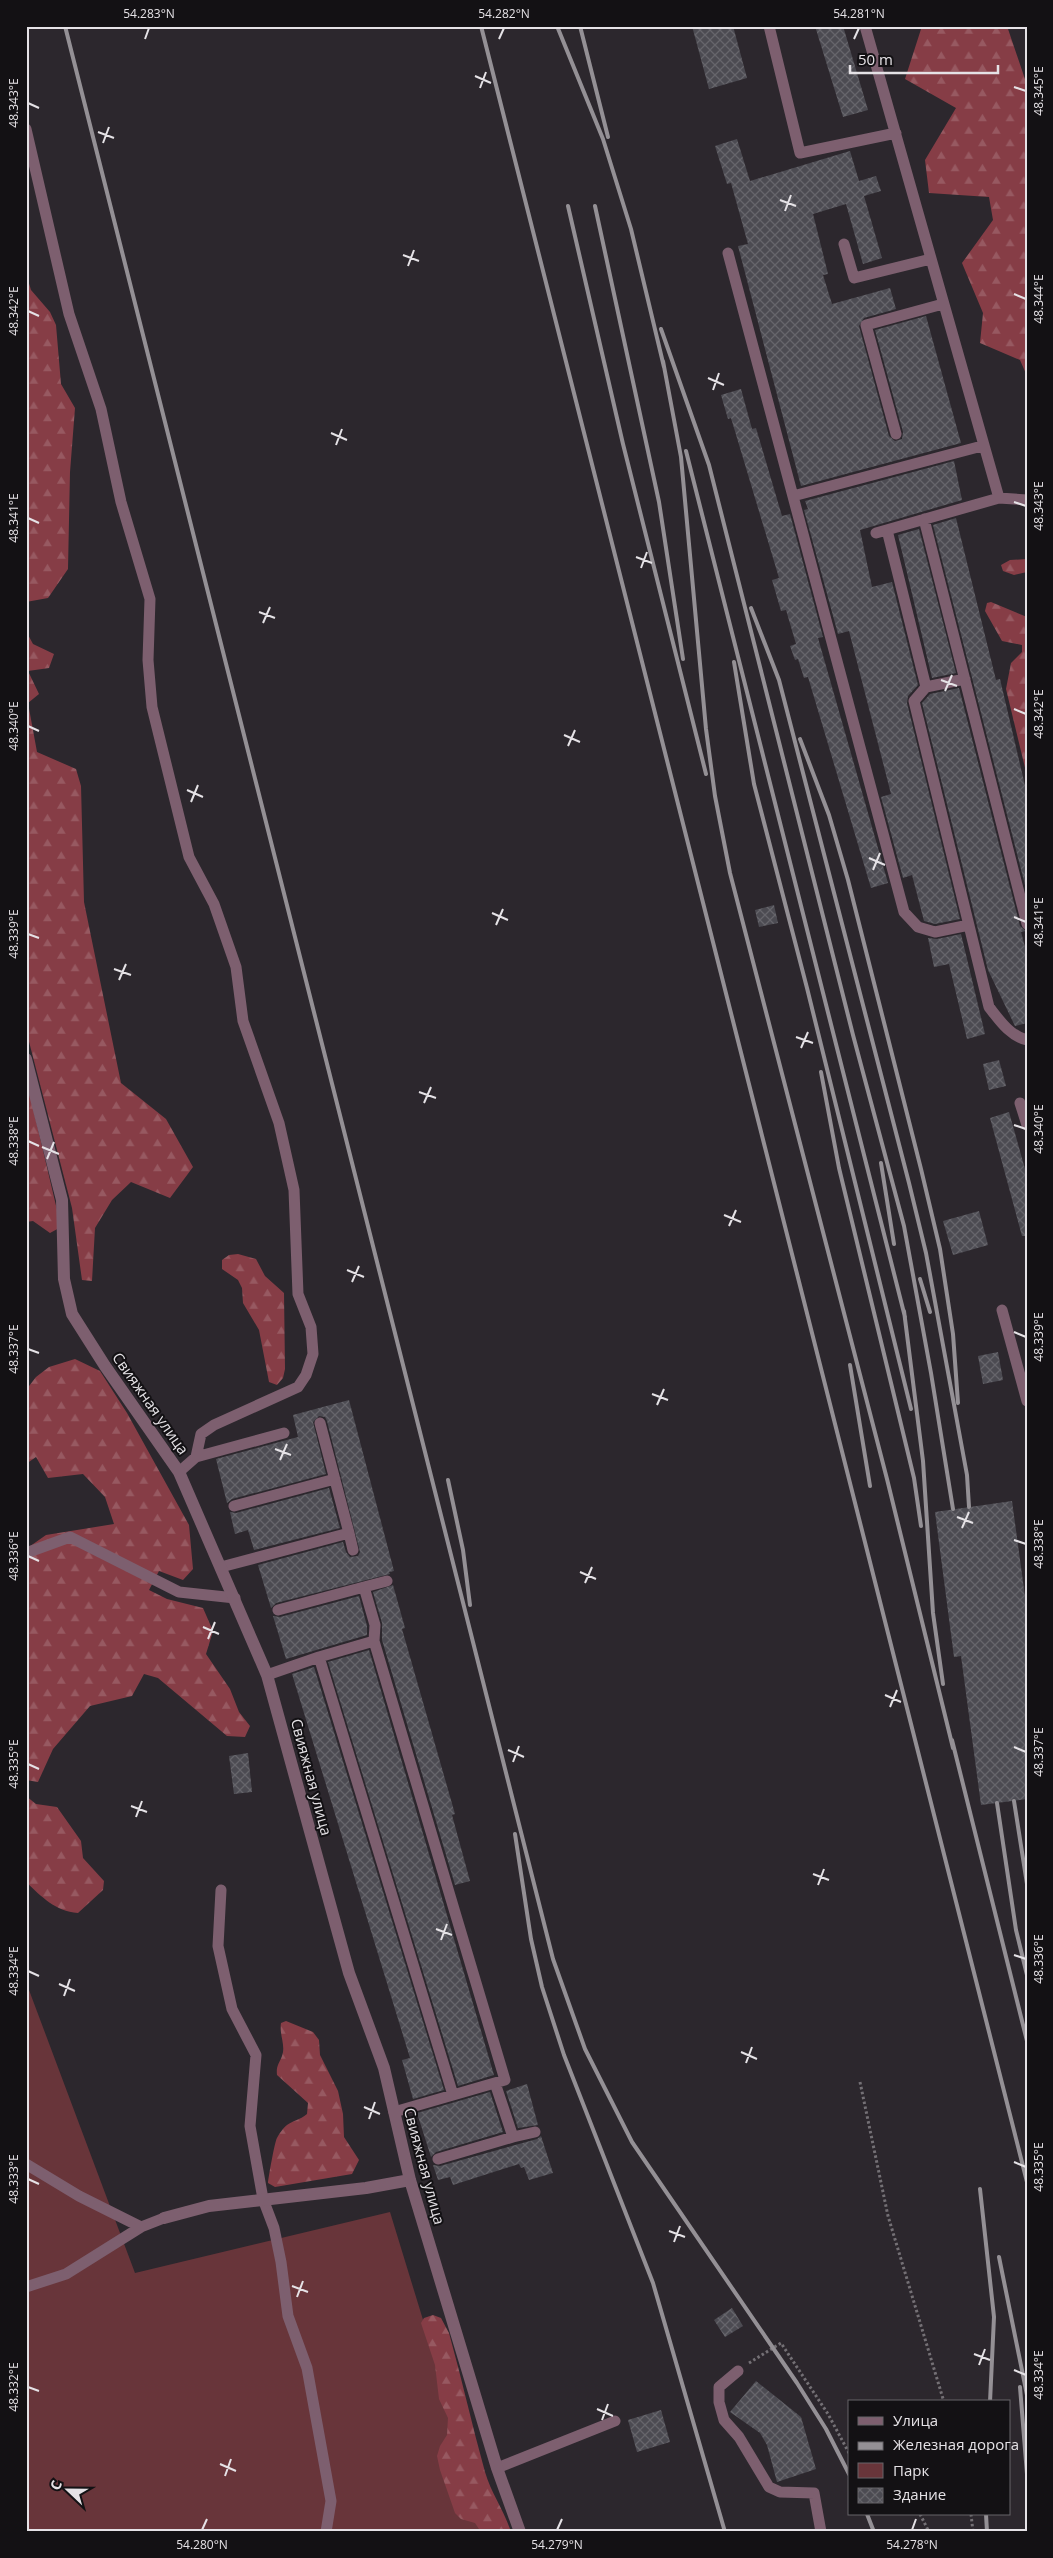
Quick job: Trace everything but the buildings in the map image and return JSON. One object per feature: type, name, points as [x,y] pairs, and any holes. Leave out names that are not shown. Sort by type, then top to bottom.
[{"type":"street","name":"Свияжная улица","points":[[26,1059],[62,1200],[64,1279],[72,1314],[105,1366],[179,1472],[267,1675],[349,1973],[384,2068],[410,2180],[497,2468],[520,2532]]},
{"type":"street","points":[[164,2218],[209,2206],[366,2188],[410,2180]]},
{"type":"lane","points":[[769,26],[800,154],[896,133]]},
{"type":"lane","points":[[865,26],[982,446],[999,498]]},
{"type":"lane","points":[[26,130],[69,314],[101,409],[121,502],[150,599],[148,660],[152,707],[184,838],[189,857],[214,904],[236,967],[243,1021],[279,1123],[294,1190],[298,1294],[311,1328],[313,1354],[306,1375],[298,1387],[214,1425],[201,1434],[196,1457]]},
{"type":"lane","points":[[844,244],[854,278],[931,259]]},
{"type":"lane","points":[[728,252],[904,912],[918,927],[935,932],[969,926]]},
{"type":"lane","points":[[896,434],[866,324],[943,304]]},
{"type":"lane","points":[[793,496],[982,446]]},
{"type":"lane","points":[[926,687],[881,531],[999,498],[1027,500]]},
{"type":"lane","points":[[924,519],[1027,924]]},
{"type":"lane","points":[[965,679],[926,687],[914,701],[990,1007],[1000,1022],[1017,1038],[1027,1040]]},
{"type":"lane","points":[[1020,1103],[1027,1125]]},
{"type":"lane","points":[[1002,1310],[1027,1401]]},
{"type":"lane","points":[[320,1423],[353,1550]]},
{"type":"lane","points":[[179,1472],[196,1457],[284,1434]]},
{"type":"lane","points":[[234,1506],[335,1479]]},
{"type":"lane","points":[[221,1568],[349,1533]]},
{"type":"lane","points":[[26,1553],[70,1537],[180,1592],[235,1598]]},
{"type":"lane","points":[[278,1610],[387,1581]]},
{"type":"lane","points":[[364,1587],[375,1625],[374,1640],[505,2080],[394,2112]]},
{"type":"lane","points":[[267,1675],[374,1640]]},
{"type":"lane","points":[[319,1657],[453,2095]]},
{"type":"lane","points":[[221,1890],[218,1946],[223,1976],[232,2009],[256,2054],[250,2126],[263,2199],[274,2228],[281,2262],[288,2316],[307,2368],[331,2501],[326,2532]]},
{"type":"lane","points":[[495,2083],[513,2137]]},
{"type":"lane","points":[[438,2159],[535,2132]]},
{"type":"lane","points":[[26,2164],[79,2196],[141,2228]]},
{"type":"lane","points":[[26,2287],[66,2274],[141,2228],[164,2218]]},
{"type":"lane","points":[[738,2371],[719,2387],[719,2402],[724,2420],[739,2436],[769,2488],[780,2492],[814,2493],[821,2532]]},
{"type":"lane","points":[[497,2468],[615,2422]]},
{"type":"path","points":[[860,2082],[888,2216],[943,2400]]},
{"type":"path","points":[[738,2371],[781,2343],[828,2414],[848,2450]]},
{"type":"path","points":[[921,2516],[929,2532]]},
{"type":"path","points":[[971,2516],[974,2532]]},
{"type":"green space","points":[[922,26],[1007,26],[1027,85],[1027,376],[1020,360],[980,343],[983,313],[962,263],[993,220],[989,197],[929,193],[925,160],[956,108],[905,79]]},
{"type":"green space","points":[[26,274],[31,290],[50,312],[56,325],[61,384],[75,408],[70,472],[68,569],[48,598],[26,602]]},
{"type":"green space","points":[[1027,559],[1027,572],[1014,575],[1003,571],[1001,565],[1010,560]]},
{"type":"green space","points":[[991,602],[1027,617],[1027,776],[1006,689],[1011,663],[1022,652],[1022,645],[1002,641],[985,611],[987,603]]},
{"type":"green space","points":[[26,631],[33,644],[54,654],[49,668],[28,671],[39,694],[28,703],[37,752],[76,769],[81,786],[84,902],[121,1083],[166,1119],[193,1167],[170,1198],[131,1182],[112,1200],[95,1228],[92,1281],[82,1280],[72,1208],[26,1030]]},
{"type":"green space","points":[[26,1078],[61,1227],[50,1233],[33,1221],[26,1222]]},
{"type":"green space","points":[[238,1254],[256,1259],[265,1276],[284,1293],[285,1369],[283,1378],[277,1385],[269,1382],[259,1330],[243,1303],[242,1288],[238,1280],[222,1269],[222,1260],[229,1255]]},
{"type":"green space","points":[[75,1359],[100,1371],[127,1413],[189,1525],[193,1569],[183,1580],[159,1571],[149,1590],[167,1599],[203,1608],[213,1631],[206,1654],[230,1689],[239,1712],[250,1726],[245,1737],[227,1736],[158,1678],[144,1674],[132,1696],[90,1706],[53,1749],[38,1782],[26,1780],[26,1549],[46,1535],[114,1524],[105,1497],[83,1474],[48,1478],[36,1457],[26,1464],[26,1390],[36,1377],[49,1367]]},
{"type":"green space","points":[[26,1796],[36,1804],[57,1807],[81,1841],[83,1858],[104,1881],[103,1890],[78,1913],[56,1906],[43,1898],[26,1882]]},
{"type":"green space","points":[[26,1982],[135,2273],[390,2212],[488,2532],[26,2532]]},
{"type":"green space","points":[[286,2021],[313,2032],[319,2040],[320,2055],[338,2091],[343,2114],[344,2137],[359,2160],[352,2174],[275,2187],[268,2183],[273,2152],[278,2136],[287,2125],[307,2114],[308,2103],[277,2075],[277,2067],[283,2052],[281,2023]]},
{"type":"green space","points":[[433,2315],[441,2318],[449,2333],[485,2472],[511,2532],[481,2532],[475,2523],[461,2519],[455,2513],[437,2456],[440,2446],[447,2435],[448,2418],[439,2399],[435,2365],[421,2323],[424,2318]]},
{"type":"railway","points":[[65,26],[553,1959],[585,2049],[632,2142],[797,2383],[826,2429],[848,2472]]},
{"type":"railway","points":[[481,26],[1027,2182]]},
{"type":"railway","points":[[557,26],[603,139],[631,229],[664,367]]},
{"type":"railway","points":[[580,26],[608,137]]},
{"type":"railway","points":[[568,206],[623,444],[706,774]]},
{"type":"railway","points":[[595,206],[659,502],[683,659]]},
{"type":"railway","points":[[661,329],[709,465],[853,1035],[904,1226],[931,1373],[953,1509]]},
{"type":"railway","points":[[663,361],[681,457],[706,729],[715,796],[730,873],[887,1479],[953,1748]]},
{"type":"railway","points":[[686,451],[905,1317]]},
{"type":"railway","points":[[751,608],[779,680],[926,1253],[967,1475],[969,1507]]},
{"type":"railway","points":[[734,662],[754,784],[807,988],[911,1409]]},
{"type":"railway","points":[[800,739],[829,815],[848,880],[921,1169],[940,1249],[953,1334],[958,1403]]},
{"type":"railway","points":[[821,1072],[839,1168],[914,1478],[921,1526]]},
{"type":"railway","points":[[881,1163],[894,1244]]},
{"type":"railway","points":[[920,1279],[930,1312]]},
{"type":"railway","points":[[904,1311],[923,1461],[933,1613],[943,1684]]},
{"type":"railway","points":[[850,1365],[870,1486]]},
{"type":"railway","points":[[448,1480],[463,1550],[470,1605]]},
{"type":"railway","points":[[952,1740],[1027,2041]]},
{"type":"railway","points":[[1014,1801],[1027,1884]]},
{"type":"railway","points":[[997,1803],[1016,1930],[1027,1975]]},
{"type":"railway","points":[[515,1834],[531,1939],[542,1987],[564,2055],[653,2283],[725,2532]]},
{"type":"railway","points":[[980,2189],[994,2317],[990,2400]]},
{"type":"railway","points":[[999,2257],[1027,2395]]},
{"type":"railway","points":[[1020,2387],[1027,2474]]},
{"type":"railway","points":[[868,2516],[874,2532]]},
{"type":"railway","points":[[986,2516],[987,2532]]}]
